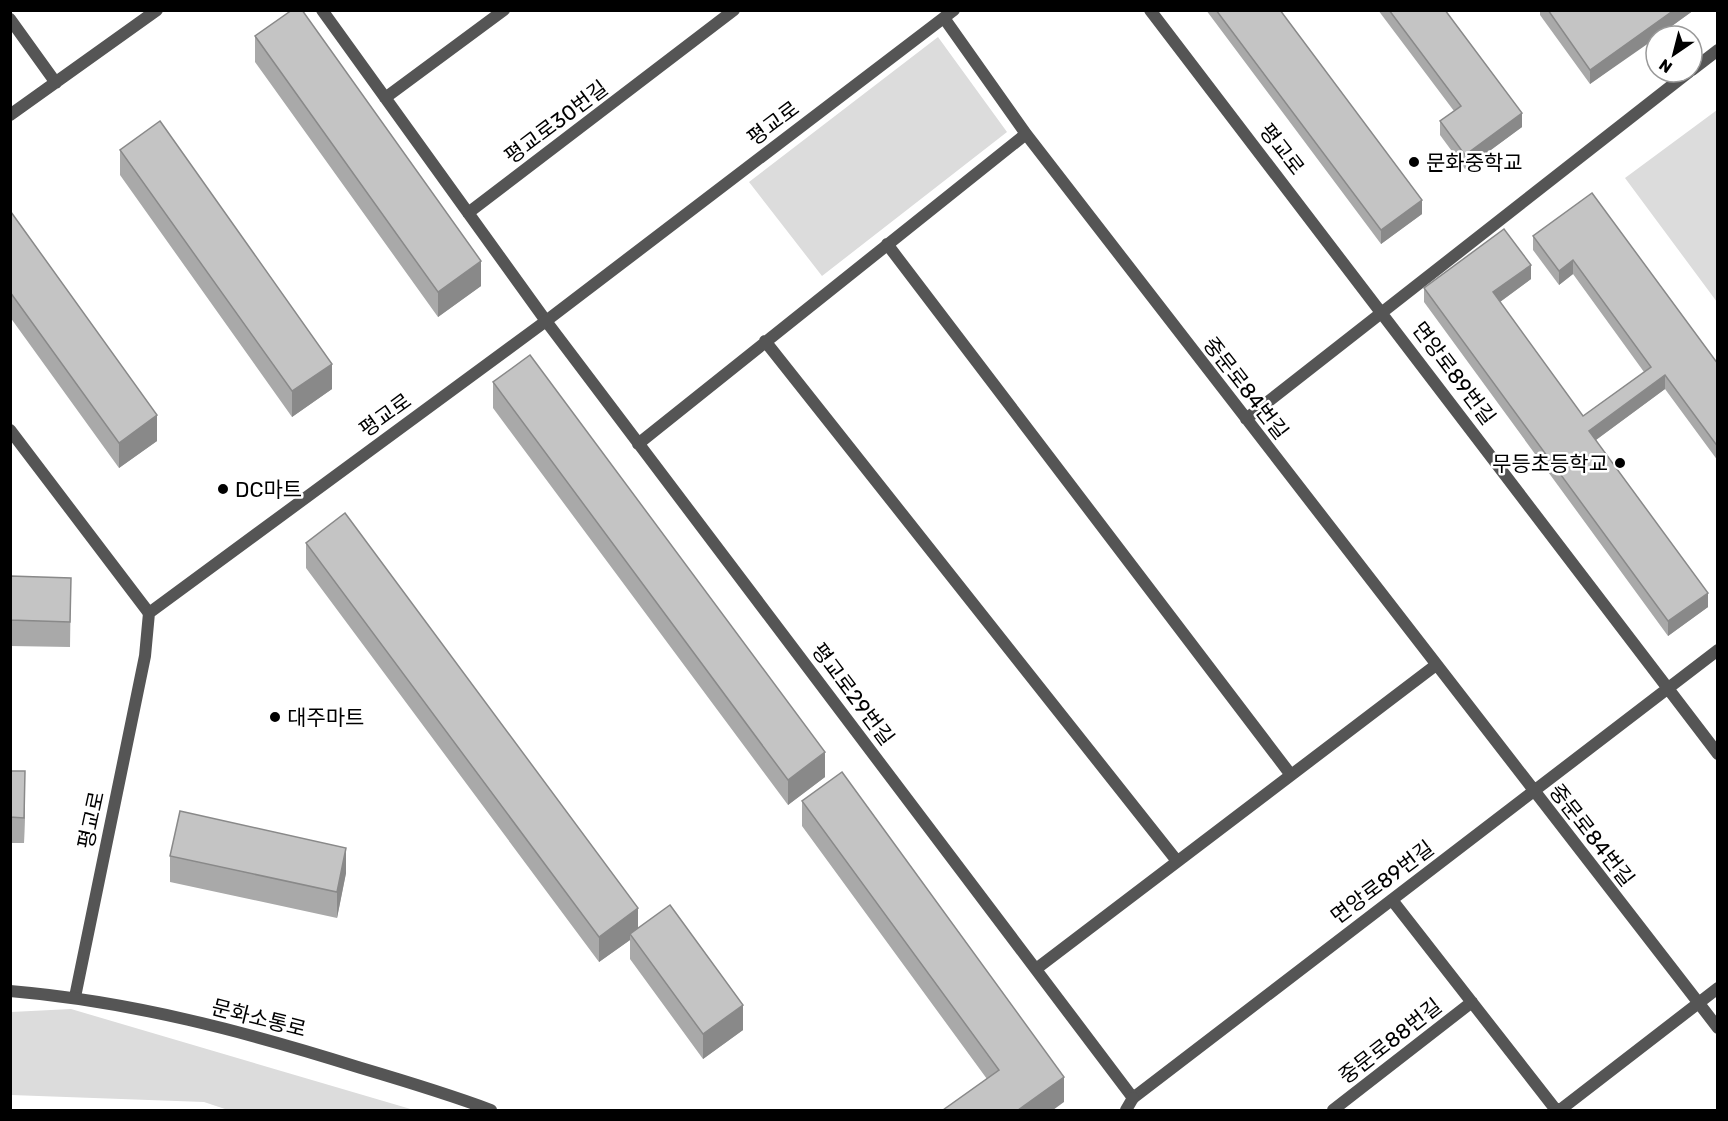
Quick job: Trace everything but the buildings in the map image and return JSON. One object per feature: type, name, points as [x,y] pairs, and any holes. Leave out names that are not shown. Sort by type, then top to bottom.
[{"type":"street","points":[[10,115],[157,10]]},
{"type":"street","points":[[322,10],[546,321]]},
{"type":"street","points":[[385,98],[504,10]]},
{"type":"street","name":"평교로30번길","points":[[468,213],[734,10]]},
{"type":"street","name":"평교로","points":[[1150,10],[1383,312]]},
{"type":"street","name":"평교로","points":[[75,997],[145,656],[149,613],[546,321],[946,13]]},
{"type":"street","name":"중문로84번길","points":[[946,13],[1026,134],[1718,1028]]},
{"type":"street","points":[[10,18],[56,83]]},
{"type":"street","points":[[1704,60],[1718,50]]},
{"type":"street","points":[[1246,419],[1673,84]]},
{"type":"street","points":[[638,444],[1026,134]]},
{"type":"street","points":[[887,244],[1291,775]]},
{"type":"street","name":"면앙로89번길","points":[[1383,312],[1667,688]]},
{"type":"street","name":"평교로29번길","points":[[546,321],[1133,1098]]},
{"type":"street","points":[[765,341],[1177,861]]},
{"type":"street","points":[[10,430],[149,613]]},
{"type":"street","name":"면앙로89번길","points":[[1125,1110],[1133,1098],[1718,650]]},
{"type":"street","points":[[1036,969],[1436,665]]},
{"type":"street","points":[[1667,688],[1718,754]]},
{"type":"street","name":"중문로88번길","points":[[1392,900],[1558,1110]]},
{"type":"street","points":[[1558,1110],[1718,988]]},
{"type":"street","name":"문화소통로","points":[[10,991],[75,997],[231,1030],[312,1052],[491,1110]]},
{"type":"street","name":"중문로88번길","points":[[1333,1110],[1472,1002]]},
{"type":"shaded area","points":[[938,37],[1007,132],[822,276],[749,182]]},
{"type":"shaded area","points":[[1717,110],[1717,302],[1625,178]]},
{"type":"shaded area","points":[[71,1009],[414,1110],[228,1110],[204,1102],[11,1095],[11,1012]]},
{"type":"place","name":"문화중학교","points":[[1414,162]]},
{"type":"place","name":"무등초등학교","points":[[1620,463]]},
{"type":"place","name":"DC마트","points":[[223,489]]},
{"type":"place","name":"대주마트","points":[[275,717]]}]
